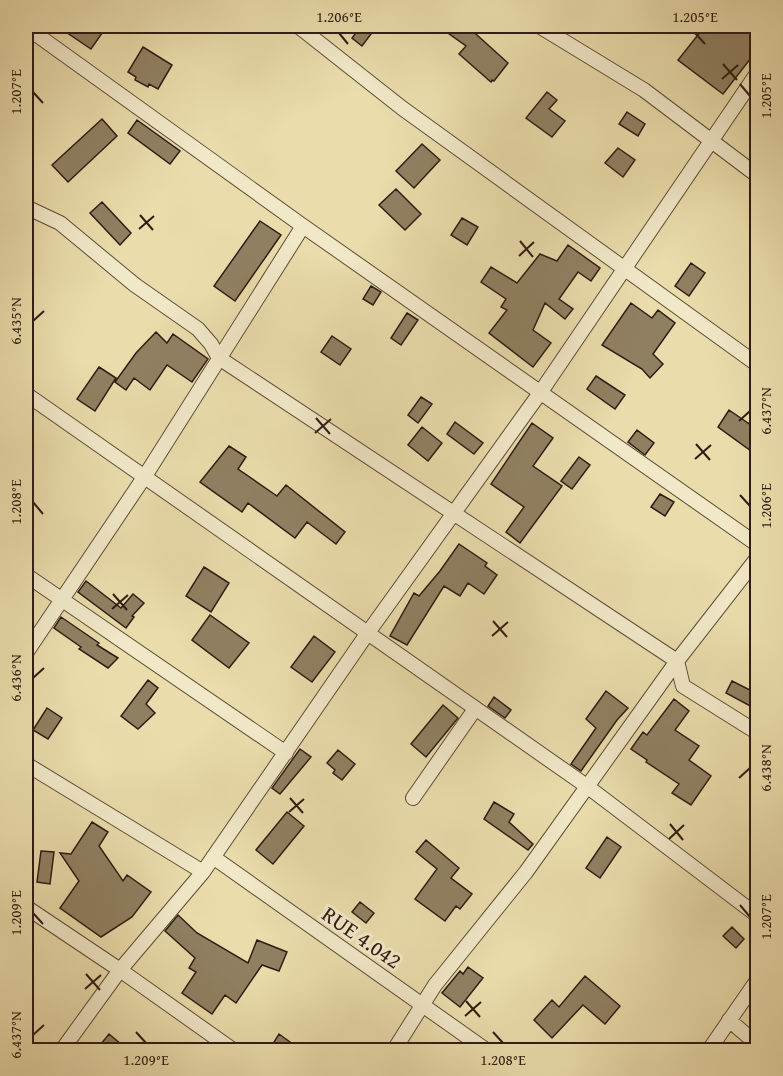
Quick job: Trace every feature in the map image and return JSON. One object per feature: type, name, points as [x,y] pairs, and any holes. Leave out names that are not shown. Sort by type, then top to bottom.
[{"type":"street","points":[[298,26],[402,108],[758,365]]},
{"type":"street","points":[[539,26],[644,90],[758,177]]},
{"type":"street","points":[[26,27],[303,226],[758,545]]},
{"type":"street","points":[[62,1050],[120,970],[213,857],[367,634],[540,393],[758,72]]},
{"type":"street","points":[[26,207],[60,223],[135,285],[198,329],[219,358],[677,661],[683,686],[758,733]]},
{"type":"street","points":[[26,653],[145,476],[303,226]]},
{"type":"street","points":[[26,394],[588,787],[758,916]]},
{"type":"street","points":[[394,1050],[435,985],[526,872],[677,661],[758,557]]},
{"type":"street","points":[[26,575],[286,753]]},
{"type":"street","points":[[413,798],[476,709]]},
{"type":"street","points":[[26,764],[202,872]]},
{"type":"street","name":"RUE 4.042","points":[[213,857],[486,1050]]},
{"type":"street","points":[[26,907],[233,1050]]},
{"type":"street","points":[[709,1050],[758,979]]},
{"type":"street","points":[[729,1020],[758,1045]]},
{"type":"building","points":[[57,26],[107,26],[91,49]]},
{"type":"building","points":[[361,26],[377,26],[362,46],[352,38]]},
{"type":"building","points":[[438,26],[467,26],[508,63],[491,82],[459,54],[466,46]]},
{"type":"building","points":[[705,26],[758,26],[758,49],[723,94],[678,60]]},
{"type":"building","points":[[143,47],[172,65],[158,89],[135,80],[136,77],[128,72]]},
{"type":"building","points":[[547,92],[557,100],[549,109],[565,121],[552,137],[526,118]]},
{"type":"building","points":[[627,112],[645,124],[638,136],[619,124]]},
{"type":"building","points":[[102,119],[117,136],[68,182],[52,165]]},
{"type":"building","points":[[137,120],[180,151],[170,164],[128,133]]},
{"type":"building","points":[[422,144],[440,160],[414,188],[396,171]]},
{"type":"building","points":[[618,148],[635,160],[623,177],[605,163]]},
{"type":"building","points":[[396,189],[421,214],[405,230],[379,205]]},
{"type":"building","points":[[102,202],[131,233],[120,245],[90,213]]},
{"type":"building","points":[[462,218],[478,227],[467,245],[451,235]]},
{"type":"building","points":[[260,221],[281,235],[235,301],[214,286]]},
{"type":"building","points":[[568,245],[600,268],[591,281],[578,272],[559,299],[573,309],[565,319],[545,303],[533,330],[551,343],[533,367],[489,333],[507,310],[501,307],[506,299],[481,282],[491,267],[517,283],[540,254],[557,261]]},
{"type":"building","points":[[691,263],[705,273],[689,296],[675,286]]},
{"type":"building","points":[[371,286],[381,292],[373,305],[363,299]]},
{"type":"building","points":[[631,303],[652,318],[658,310],[675,323],[653,354],[663,364],[650,378],[642,369],[602,345]]},
{"type":"building","points":[[407,313],[418,320],[401,345],[391,338]]},
{"type":"building","points":[[156,332],[167,343],[173,334],[208,359],[192,382],[167,365],[150,390],[134,378],[126,390],[115,382],[136,353]]},
{"type":"building","points":[[332,336],[351,349],[340,365],[321,352]]},
{"type":"building","points":[[99,367],[116,378],[95,411],[77,399]]},
{"type":"building","points":[[596,376],[625,395],[615,409],[587,389]]},
{"type":"building","points":[[421,397],[432,404],[418,423],[408,415]]},
{"type":"building","points":[[729,410],[758,430],[758,456],[718,427]]},
{"type":"building","points":[[455,422],[483,443],[474,454],[447,434]]},
{"type":"building","points":[[532,423],[553,438],[533,466],[562,486],[520,543],[506,532],[524,507],[491,484]]},
{"type":"building","points":[[422,427],[442,443],[428,461],[408,445]]},
{"type":"building","points":[[637,430],[654,443],[645,455],[628,442]]},
{"type":"building","points":[[229,446],[246,457],[238,469],[277,496],[286,485],[345,532],[336,544],[307,522],[295,538],[248,503],[242,512],[200,482]]},
{"type":"building","points":[[579,457],[590,465],[572,489],[561,481]]},
{"type":"building","points":[[660,494],[674,502],[665,516],[651,507]]},
{"type":"building","points":[[459,544],[487,563],[485,566],[497,575],[484,594],[468,583],[460,596],[444,586],[407,645],[390,636],[414,593],[419,596]]},
{"type":"building","points":[[204,567],[229,583],[211,612],[186,596]]},
{"type":"building","points":[[86,581],[121,608],[133,594],[144,603],[132,616],[134,617],[126,628],[78,592]]},
{"type":"building","points":[[210,615],[249,643],[229,668],[192,640]]},
{"type":"building","points":[[61,617],[118,658],[108,668],[79,649],[81,647],[54,628]]},
{"type":"building","points":[[314,636],[335,652],[312,682],[291,667]]},
{"type":"building","points":[[148,680],[158,688],[146,704],[155,713],[138,729],[121,716]]},
{"type":"building","points":[[732,681],[758,694],[752,707],[726,693]]},
{"type":"building","points":[[606,691],[628,708],[581,771],[571,764],[596,728],[586,719]]},
{"type":"building","points":[[494,697],[511,710],[505,718],[488,706]]},
{"type":"building","points":[[674,699],[689,711],[675,730],[699,746],[689,760],[711,776],[691,805],[672,793],[679,784],[631,749],[643,732],[647,735]]},
{"type":"building","points":[[443,705],[458,718],[426,757],[411,744]]},
{"type":"building","points":[[47,708],[62,718],[48,739],[33,730]]},
{"type":"building","points":[[300,749],[311,757],[280,794],[272,788]]},
{"type":"building","points":[[338,750],[355,764],[342,780],[333,773],[335,770],[327,763]]},
{"type":"building","points":[[494,802],[514,814],[509,822],[533,844],[528,850],[484,819]]},
{"type":"building","points":[[287,812],[304,826],[273,864],[256,850]]},
{"type":"building","points":[[92,822],[108,832],[99,846],[123,881],[127,875],[151,892],[132,917],[101,937],[60,908],[79,881],[60,853],[71,854]]},
{"type":"building","points":[[607,837],[621,847],[600,878],[586,868]]},
{"type":"building","points":[[426,840],[459,868],[451,878],[472,894],[460,909],[456,906],[445,921],[415,899],[437,869],[416,852]]},
{"type":"building","points":[[41,851],[54,852],[50,884],[37,882]]},
{"type":"building","points":[[360,902],[374,913],[366,923],[352,912]]},
{"type":"building","points":[[178,915],[197,933],[248,963],[257,940],[287,952],[279,971],[262,965],[236,1003],[225,995],[212,1014],[182,993],[196,972],[189,968],[195,958],[165,931]]},
{"type":"building","points":[[732,927],[744,939],[736,948],[723,936]]},
{"type":"building","points":[[468,967],[483,978],[460,1007],[442,993],[460,971],[463,974]]},
{"type":"building","points":[[585,976],[620,1006],[605,1024],[583,1005],[552,1038],[534,1020],[552,1000],[559,1007]]},
{"type":"building","points":[[109,1034],[128,1050],[96,1050]]},
{"type":"building","points":[[279,1034],[301,1050],[269,1050]]}]
